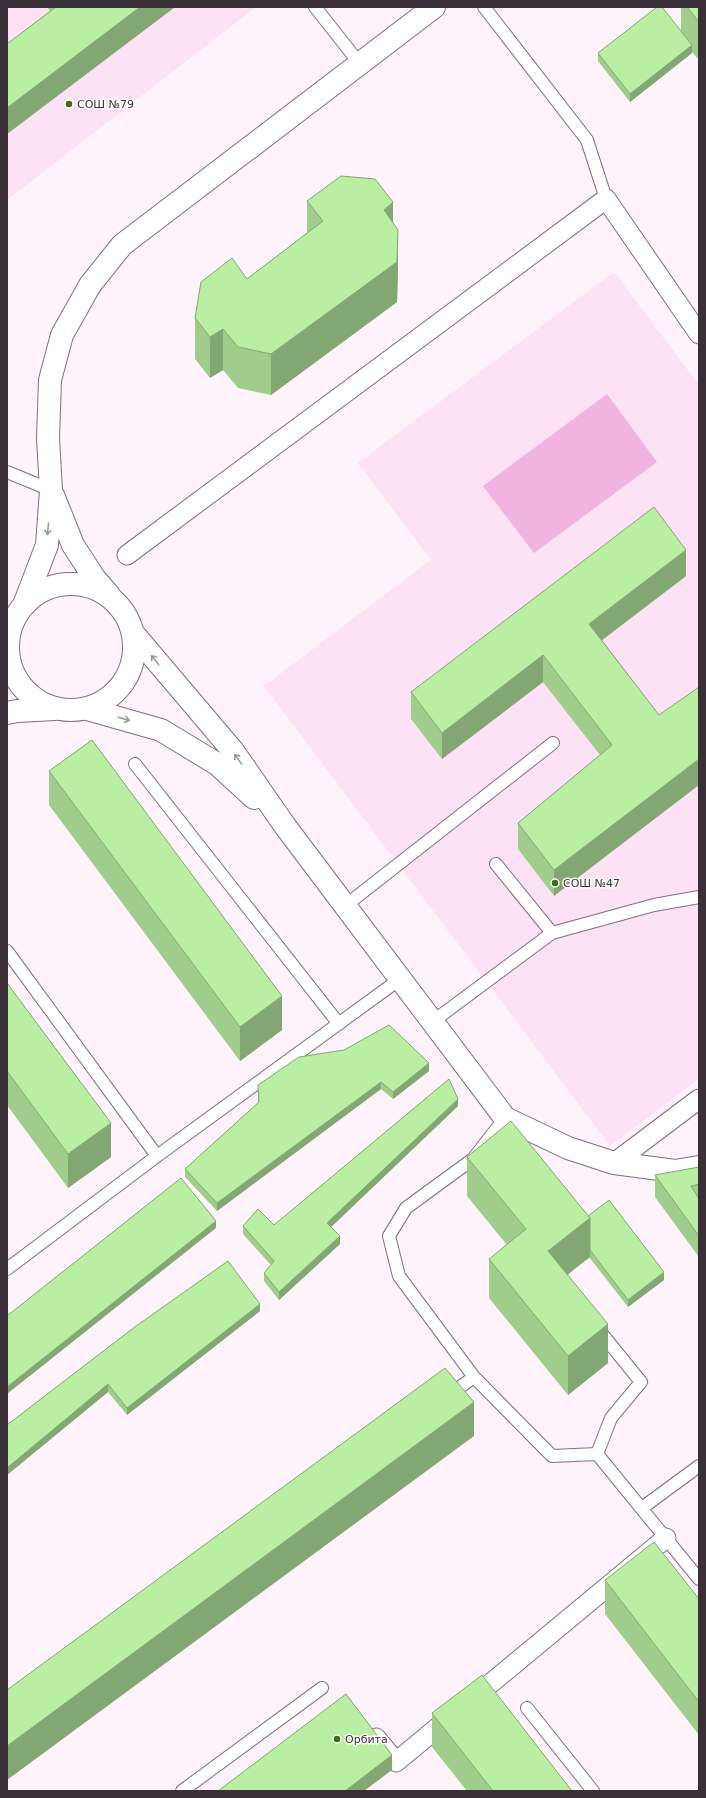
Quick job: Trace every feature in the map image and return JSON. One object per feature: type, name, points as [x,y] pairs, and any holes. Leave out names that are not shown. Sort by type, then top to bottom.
[{"type":"street","points":[[24,605],[46,545],[51,490],[48,438],[50,380],[62,335],[90,285],[122,245],[434,7]]},
{"type":"street","points":[[127,555],[606,199],[699,334]]},
{"type":"street","points":[[7,713],[57,709],[72,711],[87,709],[105,701],[120,688],[130,671],[134,652],[133,633],[127,616],[95,579],[73,545],[51,490]]},
{"type":"street","points":[[57,709],[38,701],[22,688],[12,671],[8,651],[8,632],[15,617],[24,605],[40,592],[61,584],[83,585],[103,592],[113,600]]},
{"type":"street","points":[[133,633],[233,751],[285,826],[505,1118],[568,1148],[614,1164],[675,1171],[699,1167]]},
{"type":"street","points":[[87,709],[161,730],[217,764],[285,826]]},
{"type":"street","points":[[614,1164],[699,1099]]},
{"type":"street","points":[[366,1726],[396,1762],[666,1538]]},
{"type":"lane","points":[[315,7],[360,64]]},
{"type":"lane","points":[[484,7],[587,140],[606,199]]},
{"type":"lane","points":[[7,472],[51,490]]},
{"type":"lane","points":[[345,906],[553,743]]},
{"type":"lane","points":[[135,764],[338,1024]]},
{"type":"lane","points":[[496,864],[552,933]]},
{"type":"lane","points":[[432,1022],[552,933],[654,905],[699,897]]},
{"type":"lane","points":[[7,951],[157,1156]]},
{"type":"lane","points":[[7,1269],[157,1156],[400,979]]},
{"type":"lane","points":[[505,1118],[473,1159],[406,1208],[389,1236],[399,1276],[474,1376],[552,1456],[597,1454]]},
{"type":"lane","points":[[590,1320],[641,1382],[611,1418],[597,1454]]},
{"type":"lane","points":[[442,1400],[474,1376]]},
{"type":"lane","points":[[597,1454],[699,1579]]},
{"type":"lane","points":[[642,1508],[699,1466]]},
{"type":"lane","points":[[182,1791],[322,1688]]},
{"type":"lane","points":[[527,1708],[593,1791]]},
{"type":"shaded area","name":"СОШ №79","points":[[7,7],[256,7],[7,200]]},
{"type":"shaded area","name":"СОШ №47","points":[[614,272],[699,385],[699,1079],[610,1146],[264,686],[431,560],[358,463]]},
{"type":"shaded area","points":[[607,394],[657,462],[534,553],[483,486]]},
{"type":"building","points":[[56,7],[140,7],[7,108],[7,44]]},
{"type":"building","points":[[657,7],[662,7],[692,45],[630,94],[598,53]]},
{"type":"building","points":[[687,7],[699,7],[699,22]]},
{"type":"building","points":[[341,176],[375,179],[393,202],[384,210],[398,230],[397,262],[271,354],[238,347],[223,329],[210,337],[195,318],[201,282],[232,258],[247,279],[323,221],[307,201]]},
{"type":"building","points":[[654,507],[686,550],[589,624],[659,715],[699,687],[699,759],[554,870],[518,823],[612,745],[543,655],[442,733],[411,692]]},
{"type":"building","points":[[92,740],[282,996],[240,1027],[49,771]]},
{"type":"building","points":[[7,983],[111,1123],[68,1154],[7,1071]]},
{"type":"building","points":[[389,1025],[429,1063],[393,1092],[381,1082],[217,1203],[185,1169],[259,1102],[258,1085],[299,1057],[344,1050]]},
{"type":"building","points":[[449,1079],[458,1099],[327,1223],[340,1236],[279,1292],[264,1273],[274,1261],[243,1226],[258,1209],[274,1225]]},
{"type":"building","points":[[511,1121],[590,1218],[548,1251],[608,1324],[568,1356],[489,1259],[526,1229],[467,1157]]},
{"type":"building","points":[[699,1167],[699,1184],[691,1186],[699,1199],[699,1236],[655,1175]]},
{"type":"building","points":[[181,1178],[216,1221],[7,1387],[7,1316]]},
{"type":"building","points":[[609,1200],[664,1272],[628,1300],[590,1250],[590,1218],[588,1216]]},
{"type":"building","points":[[228,1261],[260,1304],[127,1408],[108,1384],[7,1468],[7,1425],[132,1329]]},
{"type":"building","points":[[445,1368],[474,1402],[7,1746],[7,1690]]},
{"type":"building","points":[[654,1542],[699,1599],[699,1702],[605,1580]]},
{"type":"building","points":[[482,1675],[572,1791],[493,1791],[432,1713]]},
{"type":"building","name":"Орбита","points":[[346,1694],[392,1755],[345,1791],[218,1791]]},
{"type":"place","name":"СОШ №79","points":[[69,104]]},
{"type":"place","name":"СОШ №47","points":[[555,883]]},
{"type":"place","name":"Орбита","points":[[337,1739]]}]
